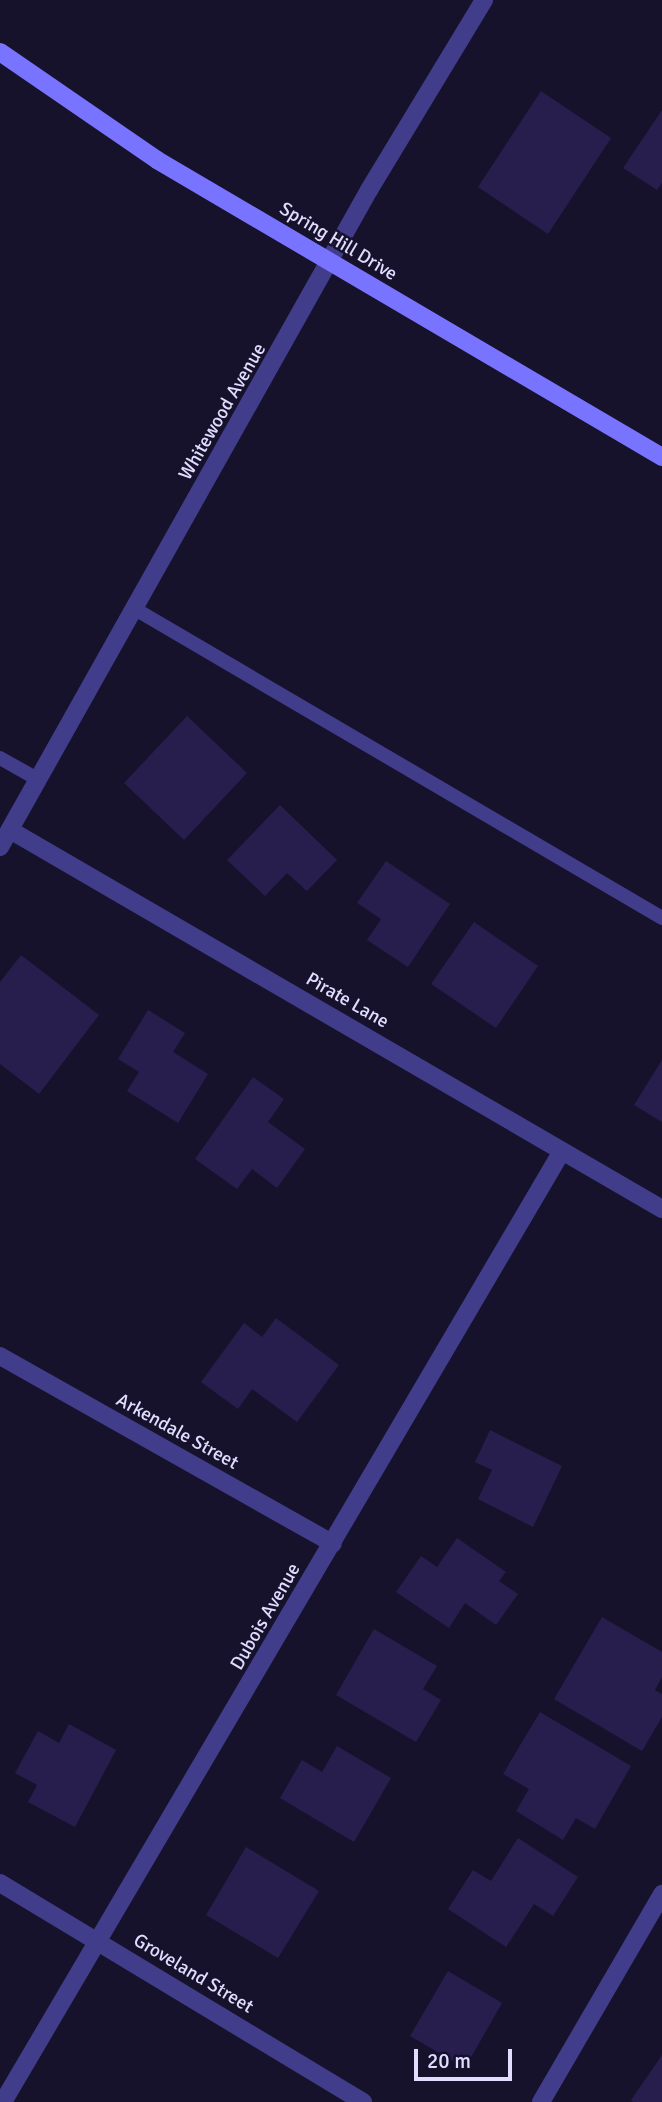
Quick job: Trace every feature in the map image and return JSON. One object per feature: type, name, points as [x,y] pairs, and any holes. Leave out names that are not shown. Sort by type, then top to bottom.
[{"type":"main road","name":"Spring Hill Drive","points":[[0,52],[157,160],[662,457]]},
{"type":"street","name":"Whitewood Avenue","points":[[0,847],[331,263],[369,190],[484,0]]},
{"type":"street","name":"Pirate Lane","points":[[10,830],[662,1209]]},
{"type":"street","name":"Dubois Avenue","points":[[3,2102],[101,1942],[562,1151]]},
{"type":"street","name":"Arkendale Street","points":[[0,1356],[332,1544]]},
{"type":"street","name":"Groveland Street","points":[[0,1883],[363,2102]]},
{"type":"street","points":[[541,2102],[662,1894]]},
{"type":"lane","points":[[135,609],[662,918]]},
{"type":"lane","points":[[0,758],[38,780]]},
{"type":"building","points":[[541,91],[611,138],[548,234],[478,187]]},
{"type":"building","points":[[662,110],[662,183],[657,190],[623,168]]},
{"type":"building","points":[[187,716],[247,773],[184,840],[124,783]]},
{"type":"building","points":[[280,805],[337,860],[307,891],[287,873],[265,896],[227,860]]},
{"type":"building","points":[[386,861],[450,904],[408,967],[367,940],[381,919],[357,903]]},
{"type":"building","points":[[474,922],[538,966],[496,1028],[431,984]]},
{"type":"building","points":[[21,955],[99,1015],[39,1094],[0,1064],[0,982]]},
{"type":"building","points":[[148,1010],[185,1033],[173,1052],[208,1074],[178,1123],[127,1091],[139,1072],[118,1059]]},
{"type":"building","points":[[662,1060],[662,1122],[634,1105]]},
{"type":"building","points":[[253,1077],[284,1099],[268,1122],[305,1149],[277,1188],[252,1169],[237,1189],[195,1159]]},
{"type":"building","points":[[276,1318],[339,1365],[297,1422],[252,1389],[238,1409],[201,1382],[244,1323],[262,1337]]},
{"type":"building","points":[[490,1430],[562,1466],[533,1527],[478,1499],[492,1470],[475,1462]]},
{"type":"building","points":[[457,1538],[506,1572],[499,1581],[518,1594],[496,1625],[465,1603],[449,1628],[396,1592],[421,1556],[437,1567]]},
{"type":"building","points":[[602,1617],[662,1652],[662,1677],[655,1690],[662,1694],[662,1717],[642,1751],[554,1699]]},
{"type":"building","points":[[374,1629],[437,1666],[423,1689],[441,1700],[416,1742],[336,1695]]},
{"type":"building","points":[[540,1712],[631,1766],[595,1829],[576,1818],[563,1840],[516,1811],[529,1789],[503,1774]]},
{"type":"building","points":[[69,1724],[116,1750],[75,1827],[28,1802],[37,1785],[15,1773],[38,1731],[59,1743]]},
{"type":"building","points":[[337,1746],[391,1778],[354,1842],[280,1798],[302,1760],[322,1772]]},
{"type":"building","points":[[518,1838],[578,1877],[553,1916],[534,1904],[506,1947],[448,1909],[473,1870],[491,1881]]},
{"type":"building","points":[[246,1847],[319,1891],[278,1958],[206,1915]]},
{"type":"building","points":[[448,1971],[502,2003],[465,2068],[410,2036]]},
{"type":"building","points":[[662,2055],[662,2102],[633,2102],[631,2100]]}]
